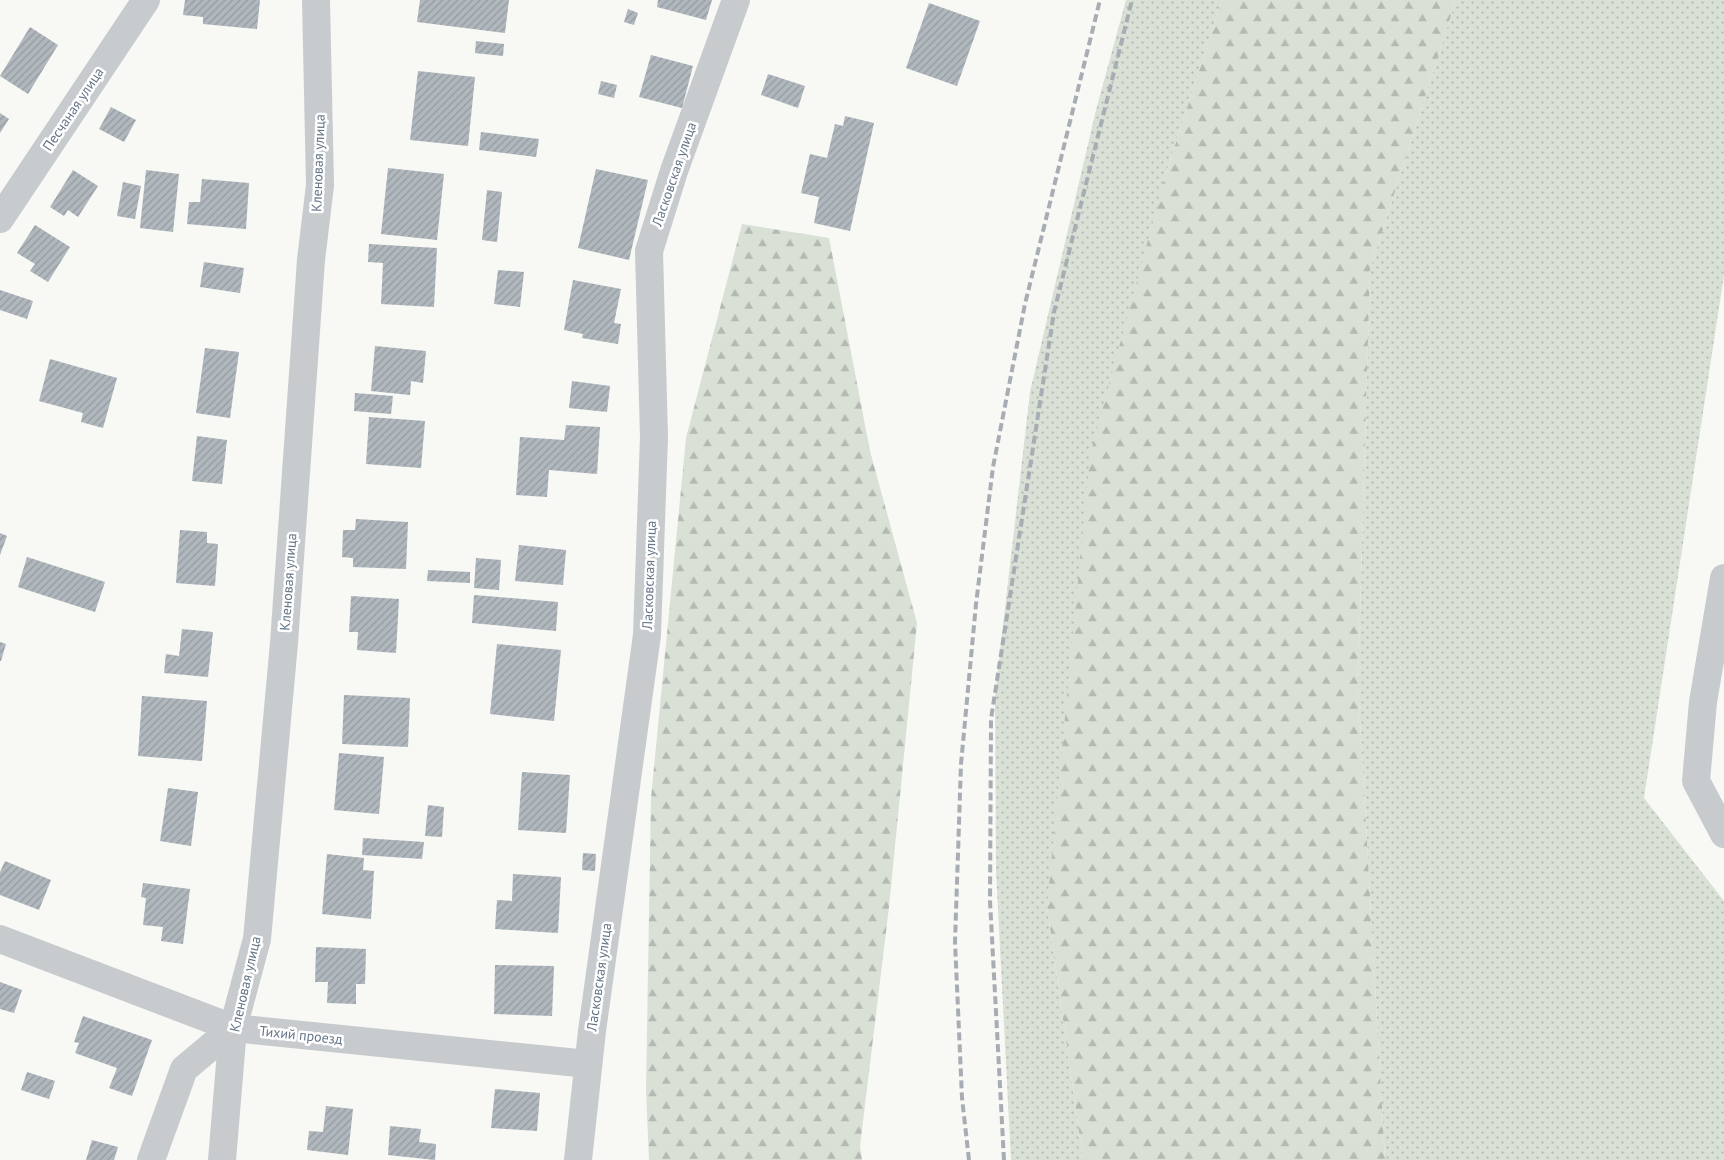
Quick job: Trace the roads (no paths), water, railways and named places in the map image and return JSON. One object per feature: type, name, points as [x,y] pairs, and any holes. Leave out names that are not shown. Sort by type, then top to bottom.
[{"type":"street","name":"Песчаная улица","points":[[0,219],[146,0]]},
{"type":"street","name":"Кленовая улица","points":[[222,1160],[233,1028],[257,939],[284,643],[311,260],[320,185],[316,0]]},
{"type":"street","name":"Ласковская улица","points":[[578,1160],[588,1064],[647,635],[654,437],[649,251],[674,171],[736,0]]},
{"type":"street","points":[[1724,578],[1703,702],[1696,782],[1724,834]]},
{"type":"street","name":"Тихий проезд","points":[[0,938],[233,1028],[588,1064]]},
{"type":"street","points":[[151,1160],[184,1069],[233,1028]]},
{"type":"railway","points":[[969,1160],[962,1098],[955,942],[961,764],[976,604],[993,467],[1025,304],[1100,0]]},
{"type":"railway","points":[[1004,1160],[990,901],[991,719],[1054,312],[1132,0]]}]
